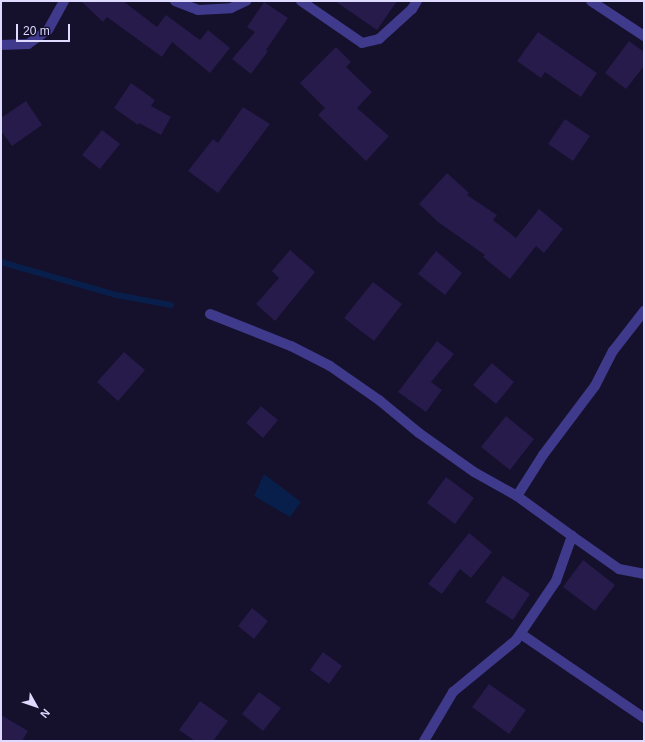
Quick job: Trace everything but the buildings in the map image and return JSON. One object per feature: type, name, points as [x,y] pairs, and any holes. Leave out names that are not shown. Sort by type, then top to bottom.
[{"type":"street","points":[[1,45],[28,44],[48,30],[64,1]]},
{"type":"street","points":[[175,1],[198,10],[232,8],[246,1]]},
{"type":"street","points":[[301,1],[362,43],[378,39],[412,9],[417,1]]},
{"type":"street","points":[[591,1],[644,36]]},
{"type":"street","points":[[517,496],[543,455],[595,386],[613,351],[644,311]]},
{"type":"street","points":[[210,314],[291,346],[330,366],[379,400],[419,433],[474,472],[517,496],[619,569],[644,574]]},
{"type":"street","points":[[424,741],[453,692],[521,634],[556,581],[572,536]]},
{"type":"street","points":[[521,634],[644,718]]},
{"type":"water","points":[[264,474],[301,502],[290,517],[254,496]]},
{"type":"waterway","points":[[1,262],[117,295],[171,305]]}]
